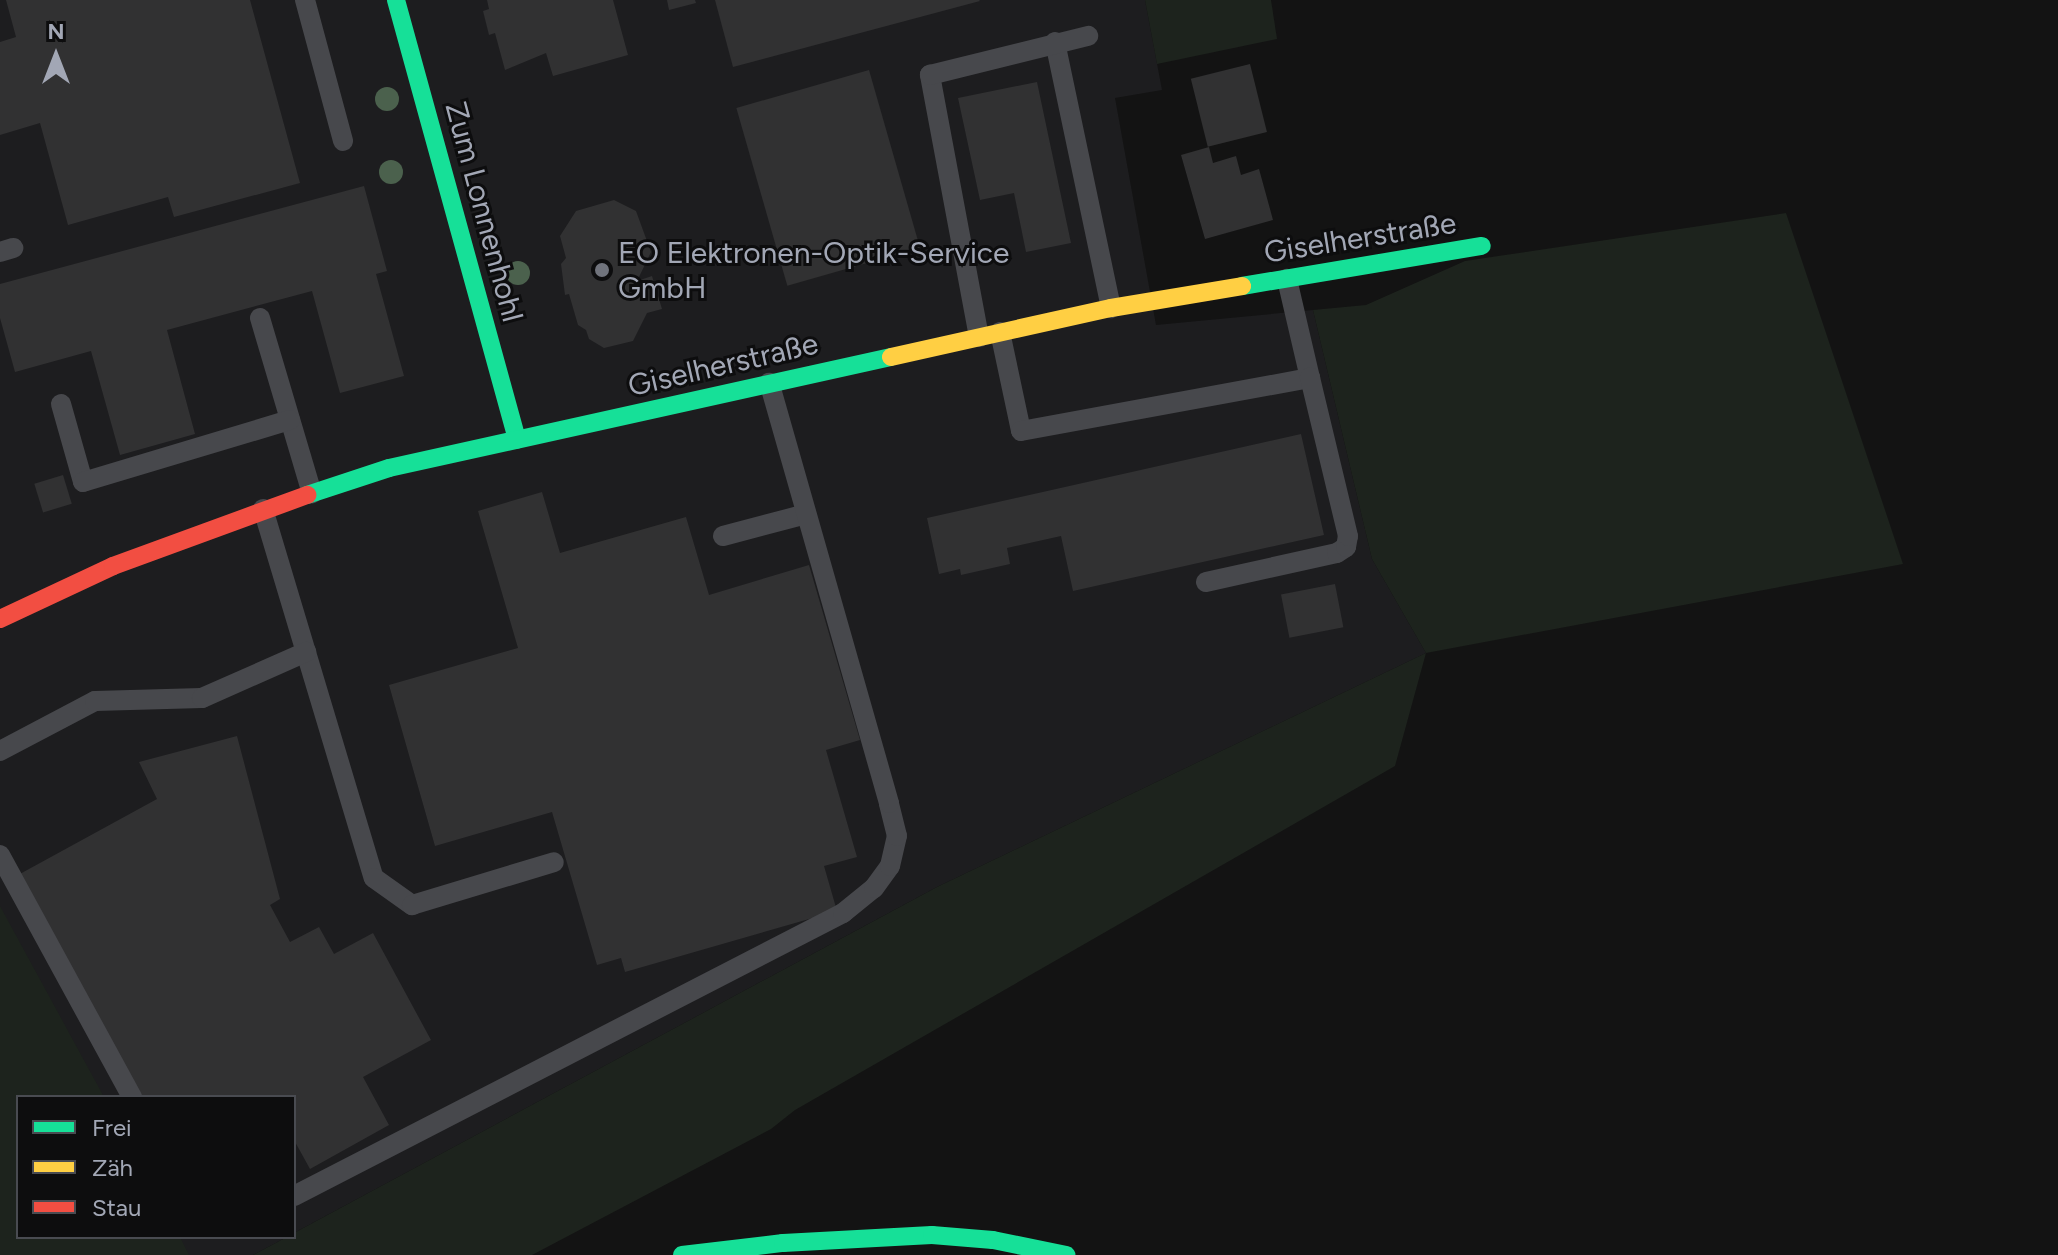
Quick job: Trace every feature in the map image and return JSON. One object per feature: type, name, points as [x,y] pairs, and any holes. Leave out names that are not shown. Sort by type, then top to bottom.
[{"type":"street","name":"Zum Lonnenhohl","points":[[396,0],[517,440]]},
{"type":"street","name":"Giselherstraße","points":[[0,619],[113,566],[263,509],[389,468],[1111,308],[1482,246]]},
{"type":"street","points":[[682,1255],[783,1243],[932,1235],[993,1240],[1066,1255]]},
{"type":"street","points":[[783,1243],[910,1255]]},
{"type":"lane","points":[[305,0],[343,141]]},
{"type":"lane","points":[[979,337],[930,75],[1088,36]]},
{"type":"lane","points":[[1055,42],[1111,308]]},
{"type":"lane","points":[[1206,582],[1337,553],[1346,547],[1348,536],[1287,279]]},
{"type":"lane","points":[[260,318],[312,493]]},
{"type":"lane","points":[[1000,332],[1021,431],[1310,378]]},
{"type":"lane","points":[[296,1195],[843,913],[874,888],[890,866],[897,836],[769,383]]},
{"type":"lane","points":[[61,404],[83,482],[290,420]]},
{"type":"lane","points":[[263,509],[374,878],[412,905],[554,862]]},
{"type":"lane","points":[[723,536],[806,514]]},
{"type":"lane","points":[[0,751],[95,701],[202,698],[306,652]]},
{"type":"lane","points":[[0,855],[131,1095]]},
{"type":"shaded area","points":[[0,0],[1145,0],[1162,90],[1115,98],[1156,325],[1313,310],[1372,559],[1426,653],[937,887],[296,1232],[296,1095],[16,1095],[16,1239],[283,1239],[253,1255],[0,1255]]},
{"type":"shaded area","points":[[1145,0],[1271,0],[1277,39],[1157,64]]},
{"type":"shaded area","points":[[1786,213],[1903,564],[1426,653],[1372,559],[1313,310],[1366,305],[1465,261]]},
{"type":"shaded area","points":[[1426,653],[1395,766],[795,1110],[771,1129],[532,1255],[253,1255],[283,1239],[296,1239],[296,1232],[937,887]]},
{"type":"shaded area","points":[[0,906],[103,1095],[16,1095],[16,1239],[181,1239],[189,1255],[0,1255]]},
{"type":"building","points":[[6,0],[250,0],[300,183],[174,217],[168,197],[68,225],[40,123],[0,135],[0,42],[16,37]]},
{"type":"building","points":[[487,0],[613,0],[628,55],[553,76],[546,53],[505,70],[495,33],[489,35],[483,11],[489,9]]},
{"type":"building","points":[[667,0],[695,0],[696,3],[669,10]]},
{"type":"building","points":[[715,0],[979,0],[980,1],[733,67]]},
{"type":"building","points":[[1250,64],[1267,132],[1208,147],[1191,79]]},
{"type":"building","points":[[869,70],[920,248],[787,286],[736,108]]},
{"type":"building","points":[[1037,82],[1071,243],[1026,252],[1014,193],[980,200],[958,98]]},
{"type":"building","points":[[1209,147],[1213,163],[1236,156],[1241,175],[1259,169],[1273,220],[1205,239],[1181,155]]},
{"type":"building","points":[[364,186],[387,271],[376,274],[404,376],[340,393],[312,291],[167,330],[195,434],[120,455],[91,351],[15,372],[0,318],[0,284]]},
{"type":"building","name":"EO Elektronen-Optik-Service GmbH","points":[[614,200],[636,211],[651,252],[639,277],[632,278],[634,282],[652,276],[662,309],[647,313],[633,341],[604,348],[589,339],[586,330],[578,325],[569,294],[565,295],[561,264],[566,258],[560,236],[576,211]]},
{"type":"building","points":[[1301,434],[1324,535],[1073,591],[1061,536],[1007,548],[1010,564],[961,575],[960,569],[939,574],[927,518]]},
{"type":"building","points":[[63,475],[72,504],[43,512],[34,484]]},
{"type":"building","points":[[542,492],[560,553],[686,517],[709,595],[809,565],[860,740],[826,750],[857,857],[824,866],[837,911],[625,972],[621,958],[597,965],[552,812],[435,846],[389,685],[518,648],[478,511]]},
{"type":"building","points":[[1335,584],[1343,627],[1289,638],[1281,594]]},
{"type":"building","points":[[237,736],[280,899],[270,905],[290,942],[319,927],[334,954],[373,933],[431,1040],[363,1077],[389,1125],[310,1169],[296,1144],[296,1095],[138,1095],[18,875],[157,799],[139,762]]},
{"type":"traffic: fast","points":[[396,0],[517,440]]},
{"type":"traffic: fast","points":[[1242,286],[1482,246]]},
{"type":"traffic: fast","points":[[307,495],[389,468],[891,357]]},
{"type":"traffic: fast","points":[[682,1255],[783,1243],[932,1235],[993,1240],[1066,1255]]},
{"type":"traffic: slow","points":[[891,357],[1111,308],[1242,286]]},
{"type":"traffic: jam","points":[[0,619],[113,566],[307,495]]},
{"type":"place","name":"EO Elektronen-Optik-Service GmbH","points":[[602,270]]}]
